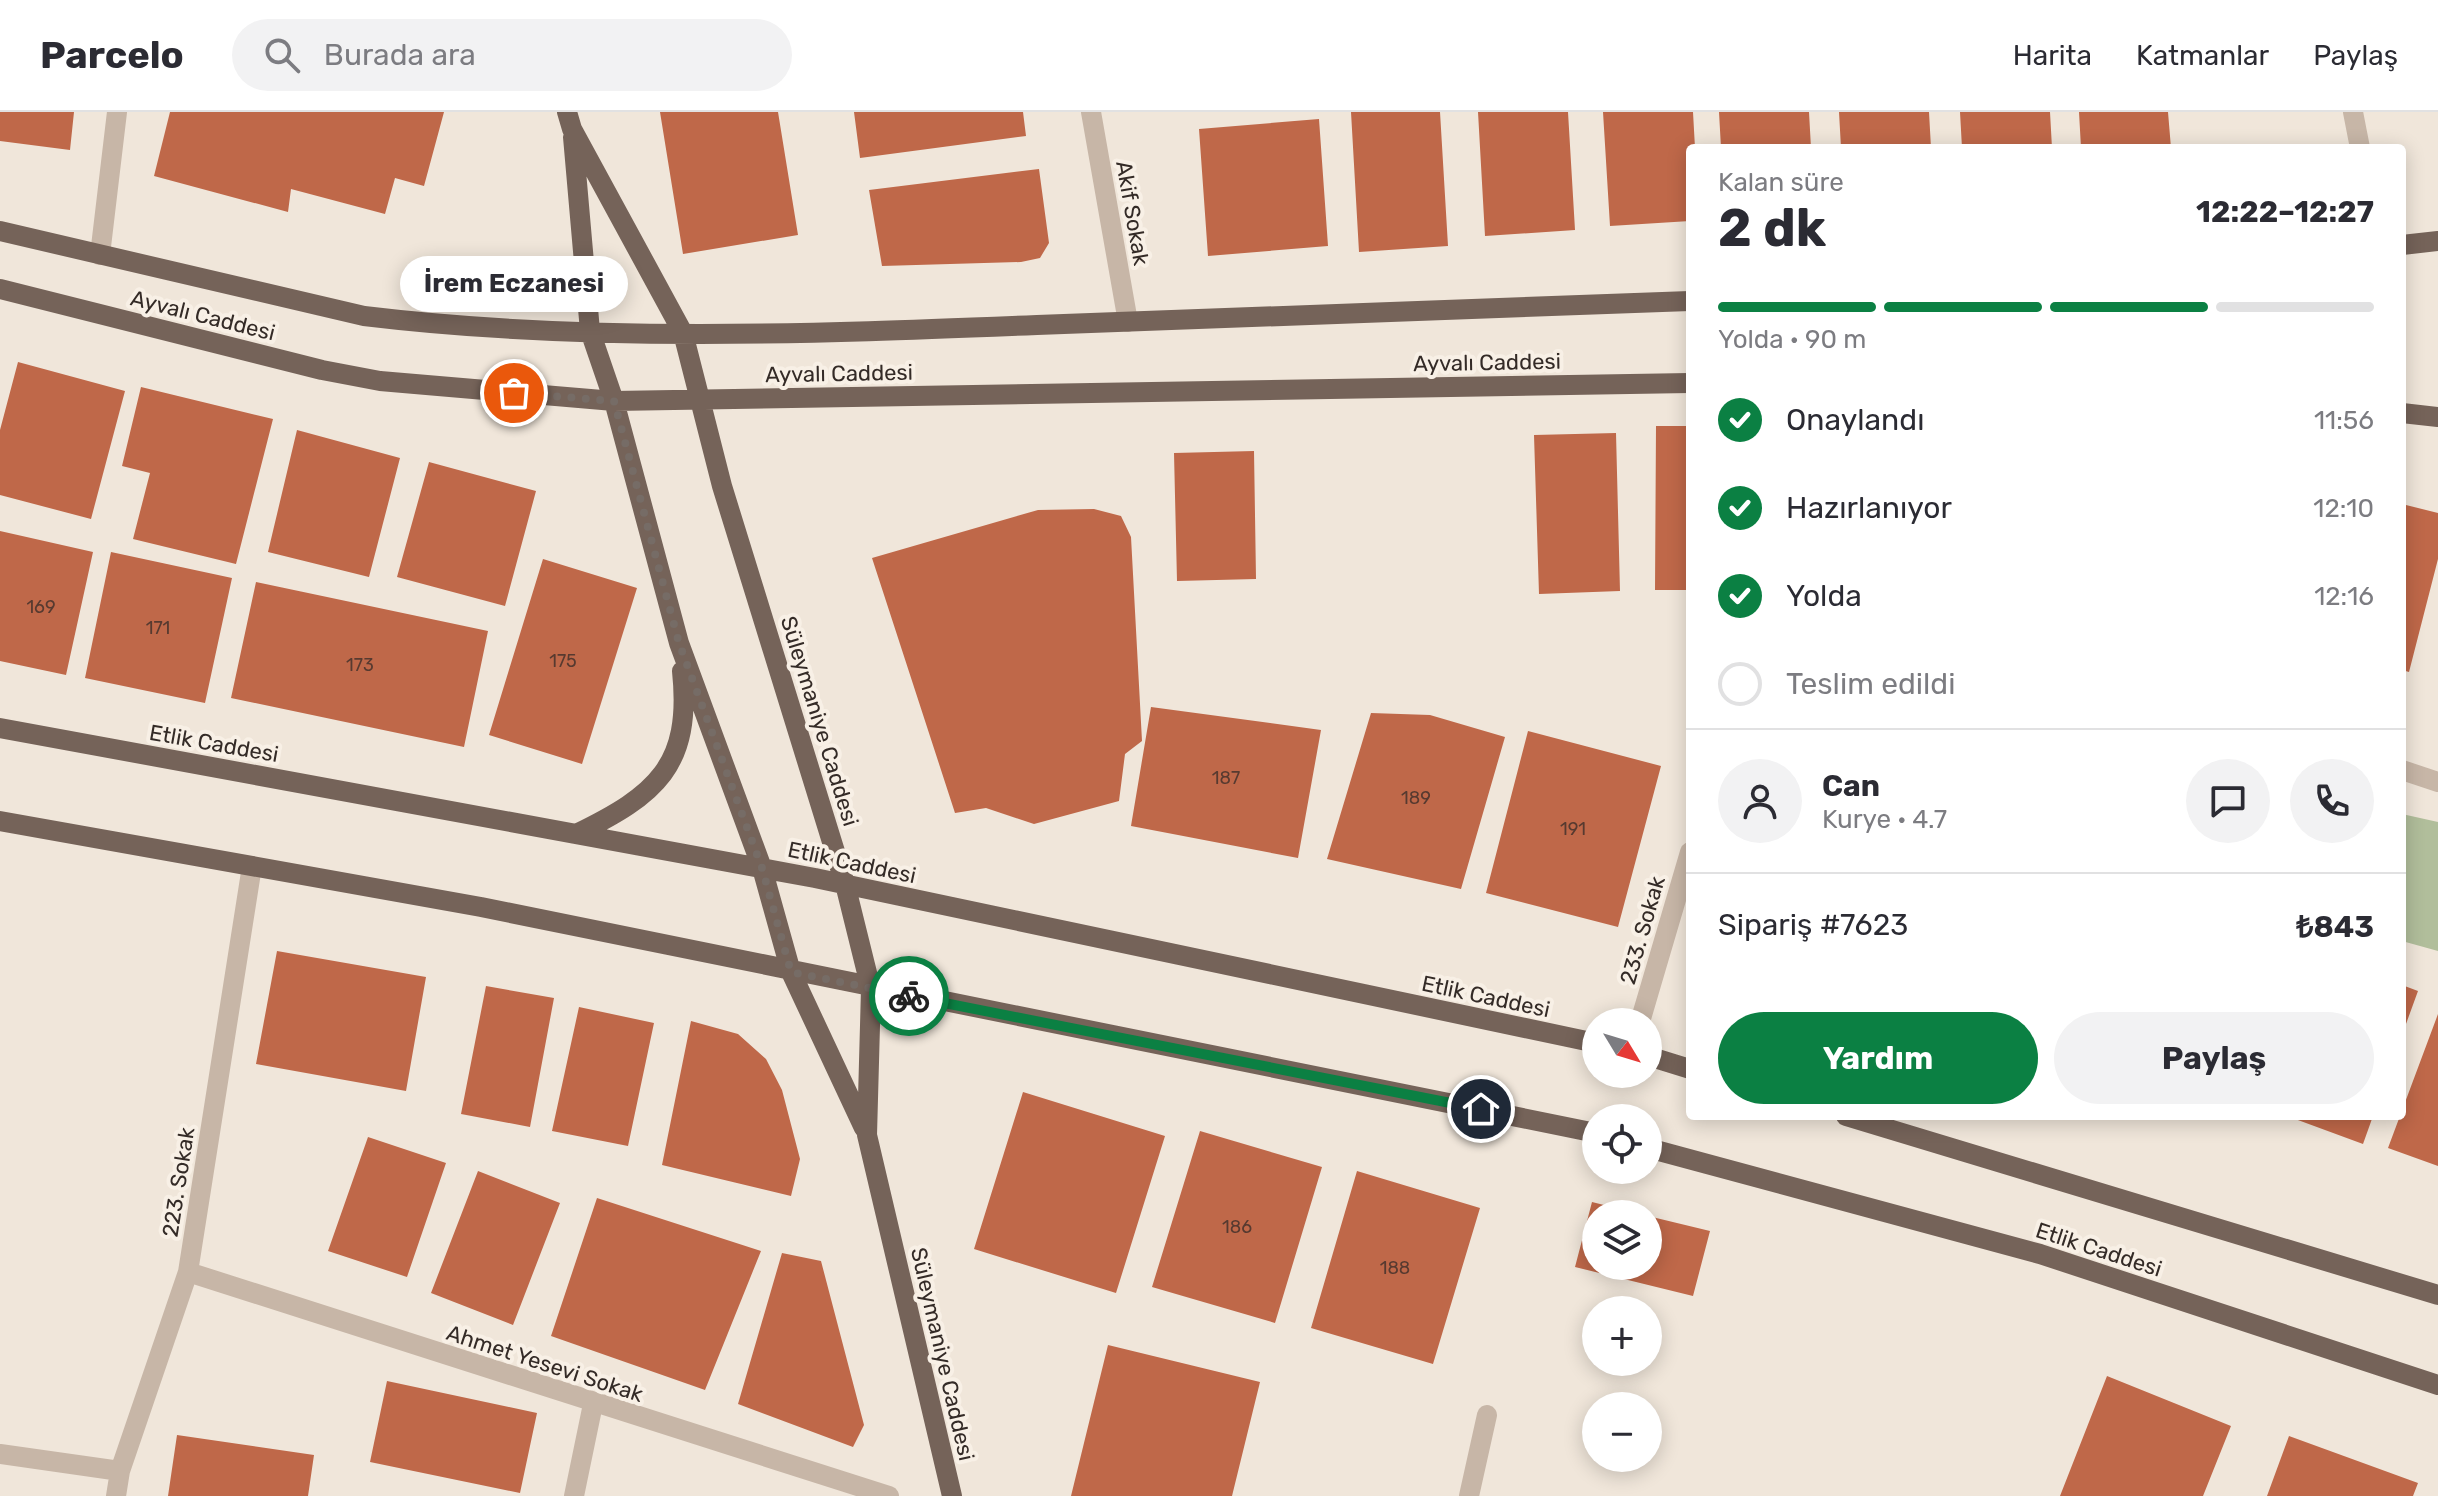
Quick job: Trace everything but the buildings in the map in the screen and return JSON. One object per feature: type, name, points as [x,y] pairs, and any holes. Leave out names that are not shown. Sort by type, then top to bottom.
[{"type":"main road","name":"Süleymaniye Caddesi","points":[[570,120],[590,331],[614,401],[679,643],[762,868],[791,972],[867,1135],[952,1496]]},
{"type":"main road","name":"Süleymaniye Caddesi","points":[[570,120],[683,333],[697,399],[845,884],[871,989],[867,1135]]},
{"type":"main road","name":"Ayvalı Caddesi","points":[[0,231],[364,316],[419,323],[590,331],[788,335],[1686,301]]},
{"type":"main road","points":[[2406,245],[2438,241]]},
{"type":"main road","name":"Ayvalı Caddesi","points":[[0,289],[322,370],[380,381],[614,401],[1686,383]]},
{"type":"main road","points":[[2406,413],[2438,417]]},
{"type":"main road","name":"Süleymaniye Caddesi","points":[[576,834],[648,792],[672,764],[681,736],[684,692],[679,643]]},
{"type":"main road","name":"Etlik Caddesi","points":[[0,728],[845,884],[1582,1040]]},
{"type":"main road","points":[[0,821],[481,907],[871,989],[1582,1130]]},
{"type":"main road","points":[[1662,1060],[1686,1068]]},
{"type":"main road","points":[[1859,1120],[2438,1295]]},
{"type":"main road","name":"Etlik Caddesi","points":[[1662,1152],[2040,1254],[2438,1385]]},
{"type":"street","points":[[100,255],[117,112]]},
{"type":"street","name":"Akif Sokak","points":[[1091,112],[1128,322]]},
{"type":"street","points":[[2353,112],[2359,144]]},
{"type":"street","points":[[2406,771],[2438,782]]},
{"type":"street","name":"223. Sokak","points":[[116,1496],[120,1471],[188,1272],[252,866]]},
{"type":"street","name":"233. Sokak","points":[[1644,1008],[1686,866]]},
{"type":"street","name":"Ahmet Yesevi Sokak","points":[[188,1272],[593,1404],[889,1496]]},
{"type":"street","points":[[574,1496],[593,1404]]},
{"type":"street","points":[[1469,1496],[1487,1415]]},
{"type":"street","points":[[0,1454],[120,1471]]},
{"type":"green space","points":[[2406,815],[2438,822],[2438,951],[2406,942]]},
{"type":"way so far","points":[[514,393],[614,401],[679,643],[762,868],[791,972],[909,996]]},
{"type":"place","name":"İrem Eczanesi","points":[[514,393]]},
{"type":"route","points":[[909,996],[1481,1109]]}]
